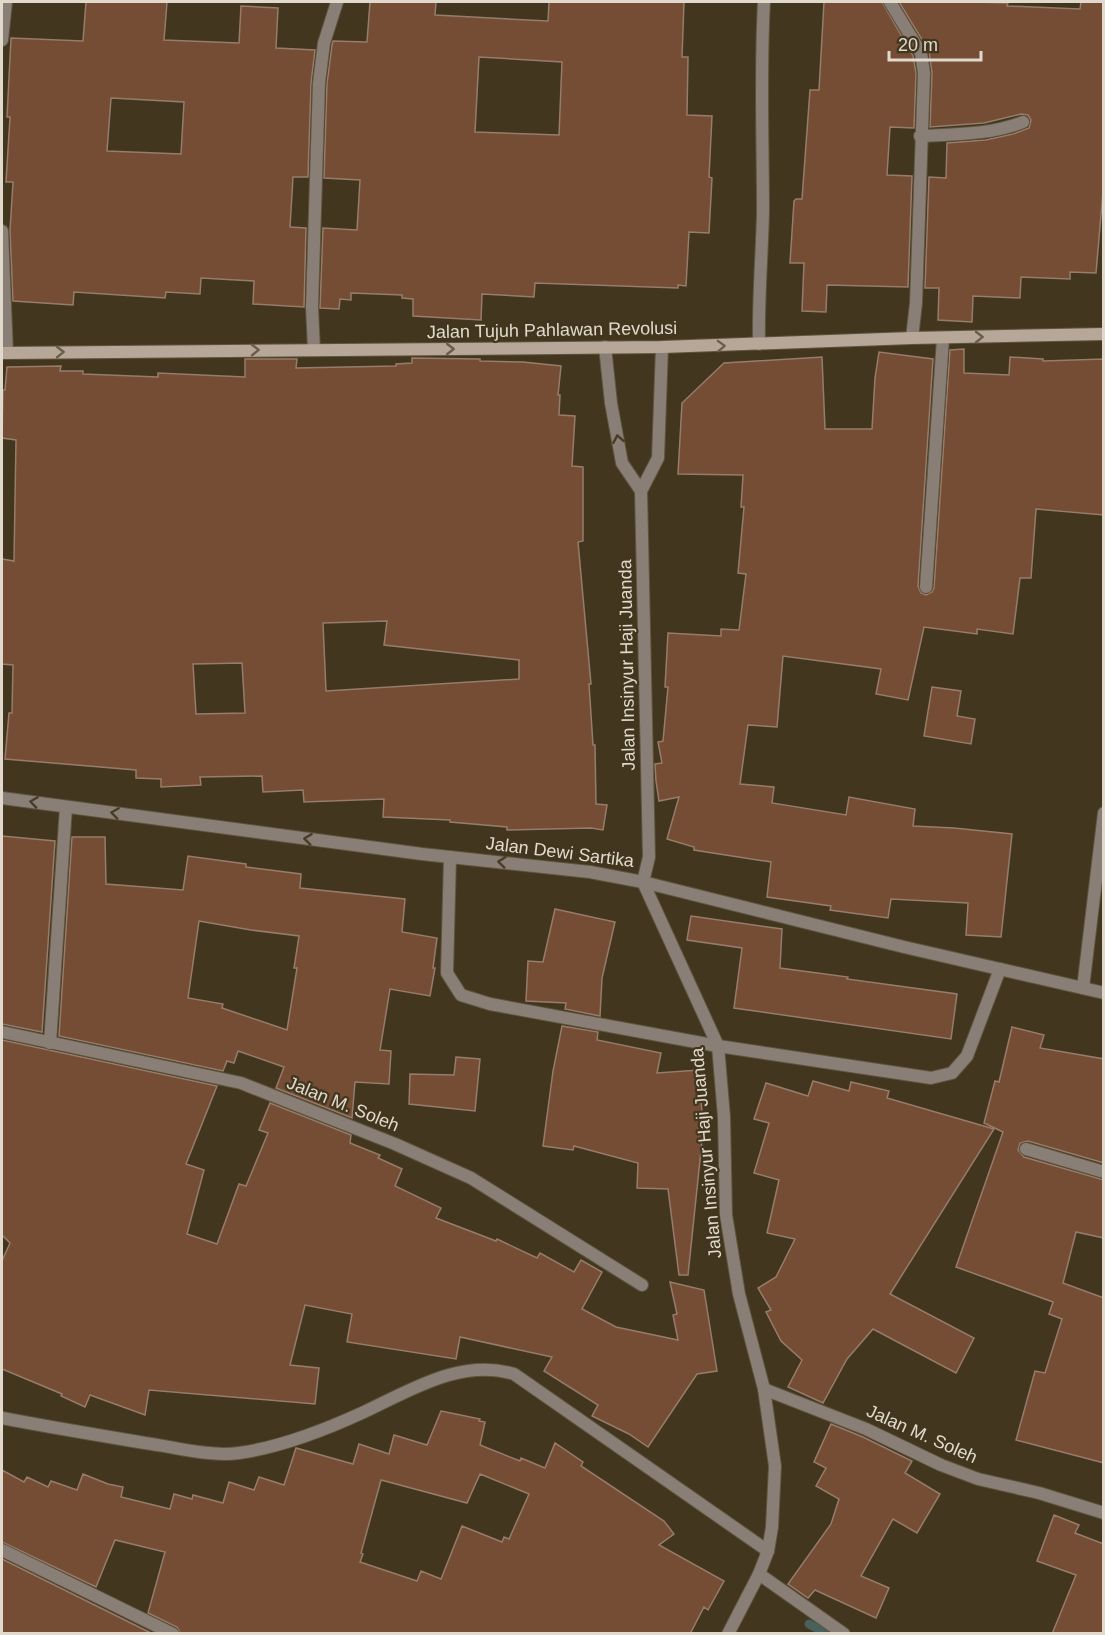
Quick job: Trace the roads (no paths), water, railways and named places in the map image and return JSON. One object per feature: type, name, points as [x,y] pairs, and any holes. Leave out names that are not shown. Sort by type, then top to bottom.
[{"type":"main road","name":"Jalan Tujuh Pahlawan Revolusi","points":[[4,353],[662,347],[1104,334]]},
{"type":"street","points":[[2,40],[6,2]]},
{"type":"street","points":[[314,350],[312,307],[319,83],[324,43],[337,2]]},
{"type":"street","points":[[759,344],[758,305],[763,213],[761,51],[764,2]]},
{"type":"street","points":[[890,2],[921,53],[924,73],[920,136],[916,303],[912,338]]},
{"type":"street","points":[[920,136],[988,132],[1023,122]]},
{"type":"street","points":[[2,231],[4,353]]},
{"type":"street","points":[[926,587],[943,338]]},
{"type":"street","points":[[605,347],[611,403],[622,463],[641,491]]},
{"type":"street","name":"Jalan Insinyur Haji Juanda","points":[[662,347],[658,458],[641,491],[649,857],[643,882],[718,1047],[724,1117],[726,1215],[739,1294],[764,1389],[775,1466],[772,1527],[768,1551],[759,1574],[728,1634]]},
{"type":"street","name":"Jalan Dewi Sartika","points":[[2,798],[450,857],[590,872],[643,882],[904,947],[1104,993]]},
{"type":"street","points":[[50,1043],[66,807]]},
{"type":"street","points":[[1083,988],[1104,813]]},
{"type":"street","points":[[450,857],[447,973],[461,995],[490,1004],[718,1047],[931,1078],[952,1073],[967,1056],[1000,969]]},
{"type":"street","name":"Jalan M. Soleh","points":[[2,1032],[241,1083],[395,1144],[471,1178],[642,1285]]},
{"type":"street","points":[[1026,1149],[1104,1172]]},
{"type":"street","points":[[2,1418],[181,1449],[236,1454],[306,1435],[362,1413],[426,1382],[457,1373],[486,1369],[500,1370],[514,1374],[768,1551]]},
{"type":"street","name":"Jalan M. Soleh","points":[[764,1389],[866,1429],[960,1472],[1104,1513]]},
{"type":"street","points":[[2,1550],[173,1634]]},
{"type":"street","points":[[759,1574],[844,1634]]},
{"type":"waterway","points":[[809,1624],[828,1634]]}]
